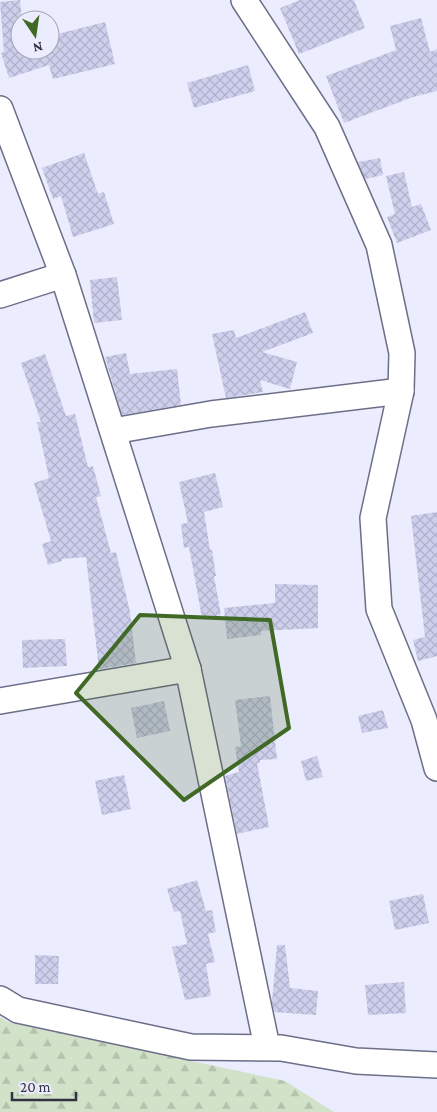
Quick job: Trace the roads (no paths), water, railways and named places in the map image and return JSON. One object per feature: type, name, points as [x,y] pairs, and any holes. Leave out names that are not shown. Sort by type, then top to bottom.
[{"type":"street","points":[[244,0],[327,127],[379,245],[402,353],[401,391],[373,518],[379,609],[424,720],[437,768]]},
{"type":"street","points":[[2,122],[63,275],[188,669],[267,1048]]},
{"type":"street","points":[[0,295],[63,275]]},
{"type":"street","points":[[113,431],[211,414],[401,391]]},
{"type":"street","points":[[0,700],[188,669]]},
{"type":"street","points":[[0,999],[18,1010],[191,1047],[267,1048],[304,1051],[356,1061],[437,1064]]}]
